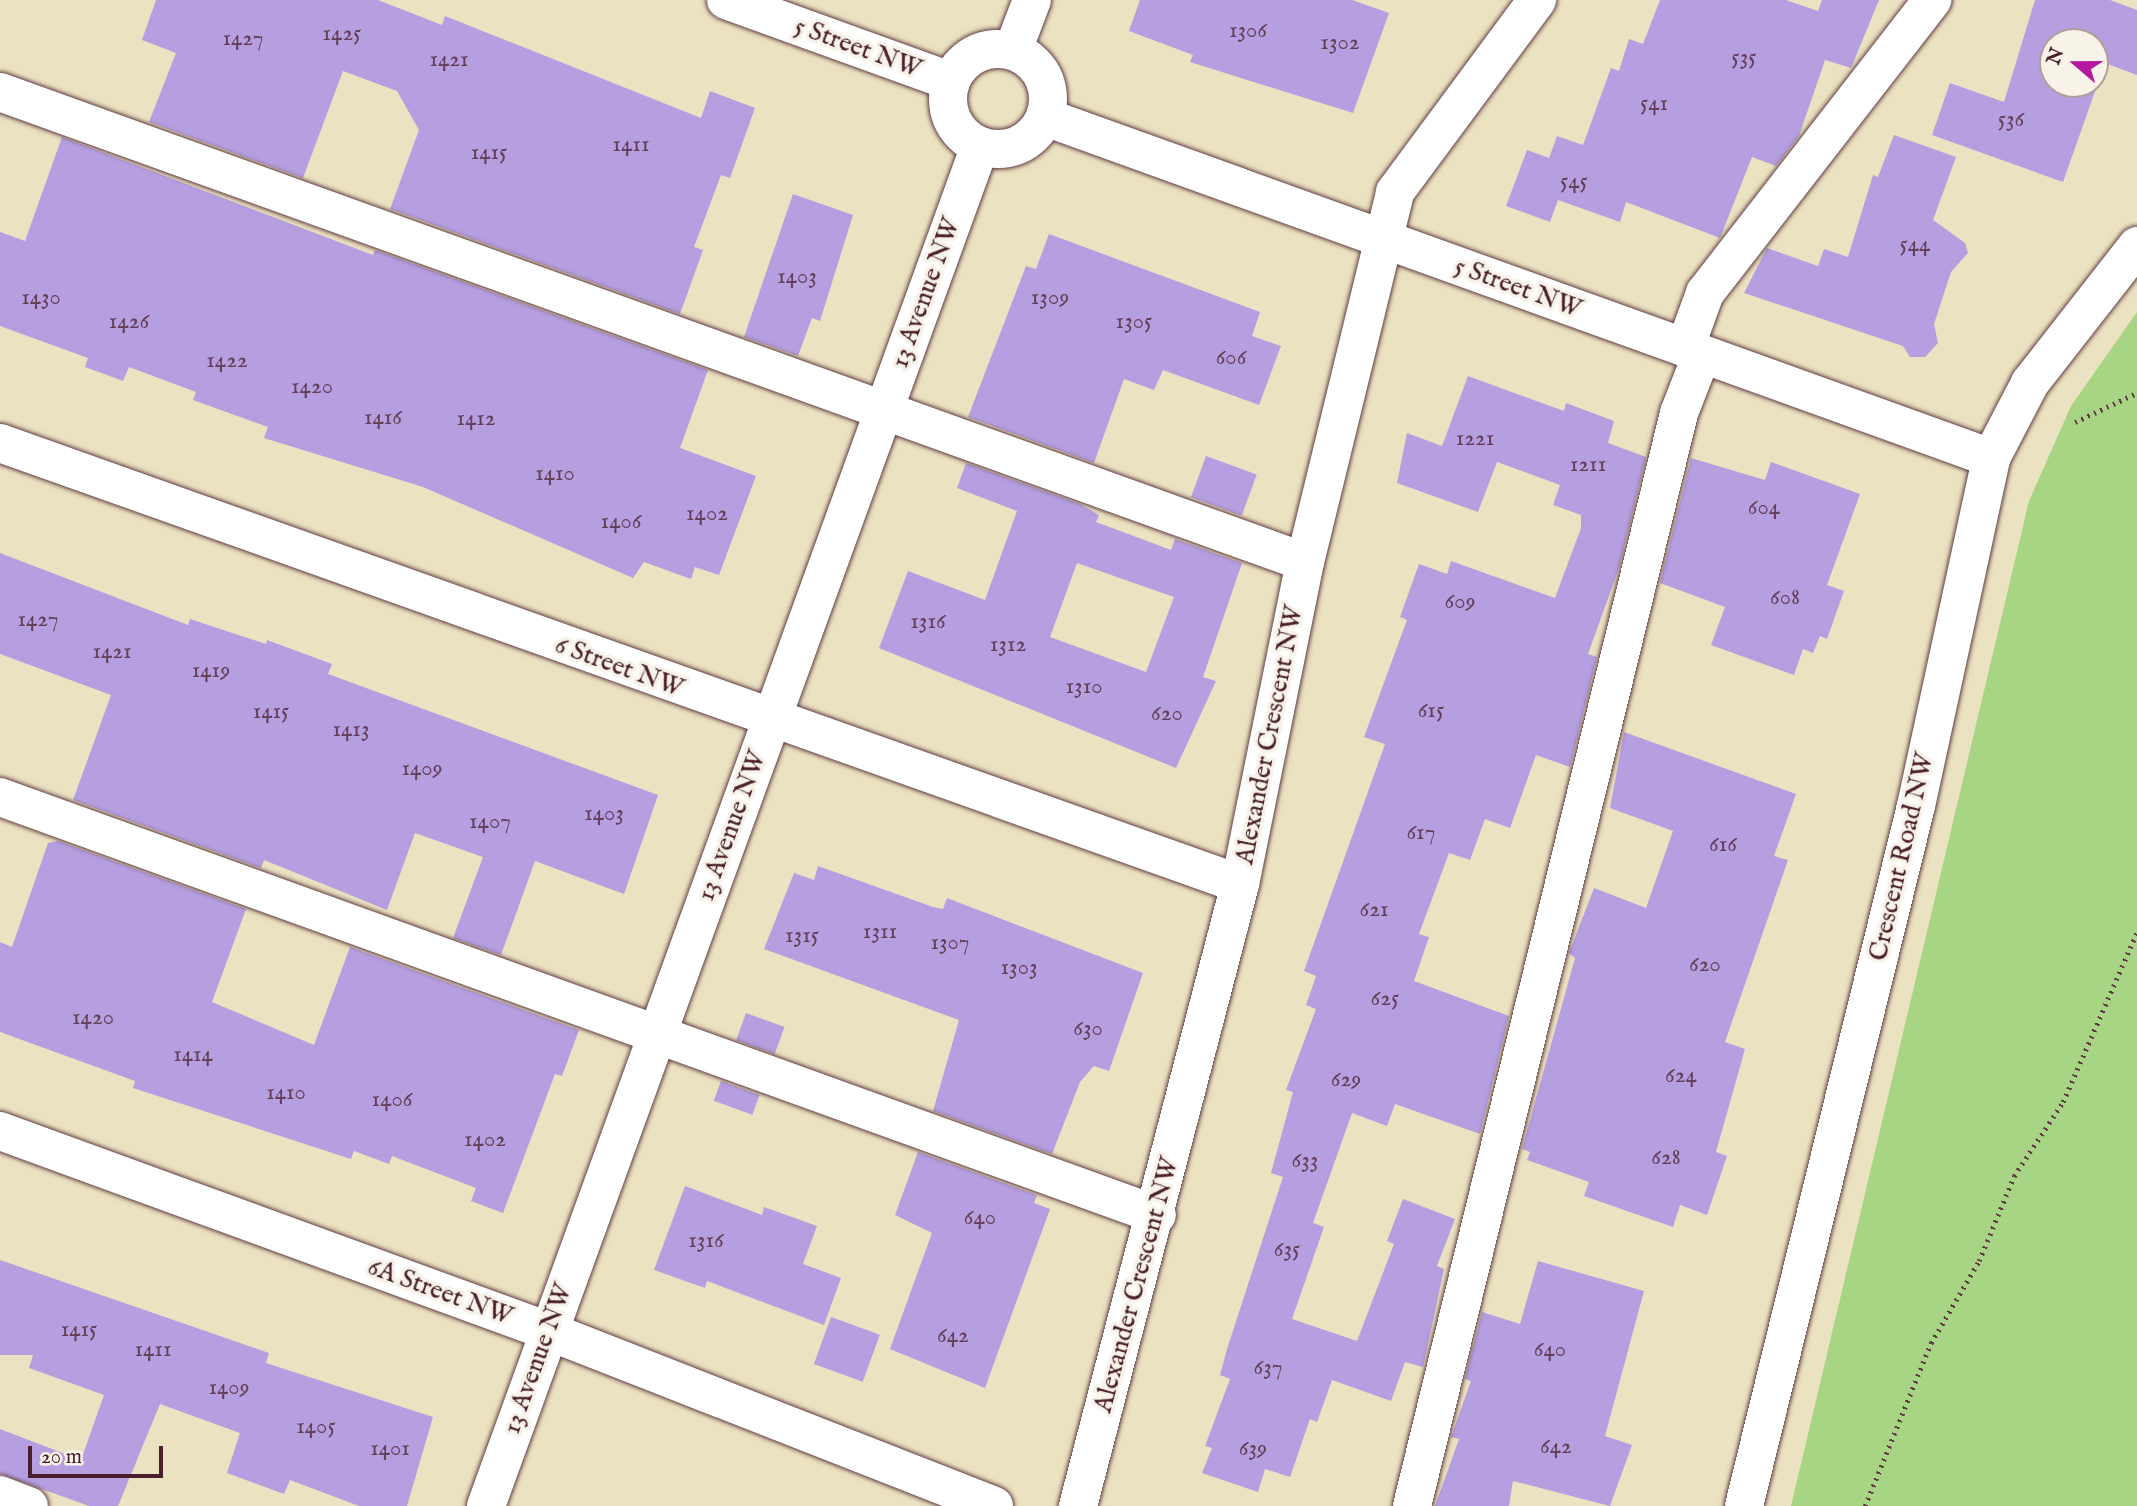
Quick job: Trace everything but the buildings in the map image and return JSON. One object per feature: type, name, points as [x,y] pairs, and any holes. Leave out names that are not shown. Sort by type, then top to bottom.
[{"type":"street","name":"5 Street NW","points":[[726,0],[950,81]]},
{"type":"street","points":[[1013,50],[1032,0]]},
{"type":"street","name":"Alexander Crescent NW","points":[[1078,1506],[1157,1215],[1240,884],[1305,562],[1395,192],[1537,0]]},
{"type":"street","points":[[1412,1506],[1679,412],[1705,293],[1932,0]]},
{"type":"street","points":[[983,50],[1013,50],[1040,70],[1046,85],[1045,117],[1025,141],[996,150],[980,146],[955,127],[950,81],[983,50]]},
{"type":"street","points":[[0,92],[885,408],[1305,562]]},
{"type":"street","name":"5 Street NW","points":[[1045,117],[1991,458]]},
{"type":"street","name":"13 Avenue NW","points":[[486,1506],[980,146]]},
{"type":"street","name":"Crescent Road NW","points":[[1744,1506],[1916,806],[1991,458],[2030,383],[2137,246]]},
{"type":"street","name":"6 Street NW","points":[[0,443],[771,722],[1240,884]]},
{"type":"street","points":[[0,797],[1157,1215]]},
{"type":"street","name":"6A Street NW","points":[[0,1131],[548,1331],[994,1506]]},
{"type":"street","points":[[0,1495],[29,1506]]},
{"type":"path","points":[[2075,422],[2137,393]]},
{"type":"path","points":[[1865,1506],[1931,1343],[1979,1261],[2014,1176],[2063,1102],[2137,932]]},
{"type":"green space","points":[[2137,312],[2137,1506],[1791,1506],[2029,501],[2071,406]]}]
